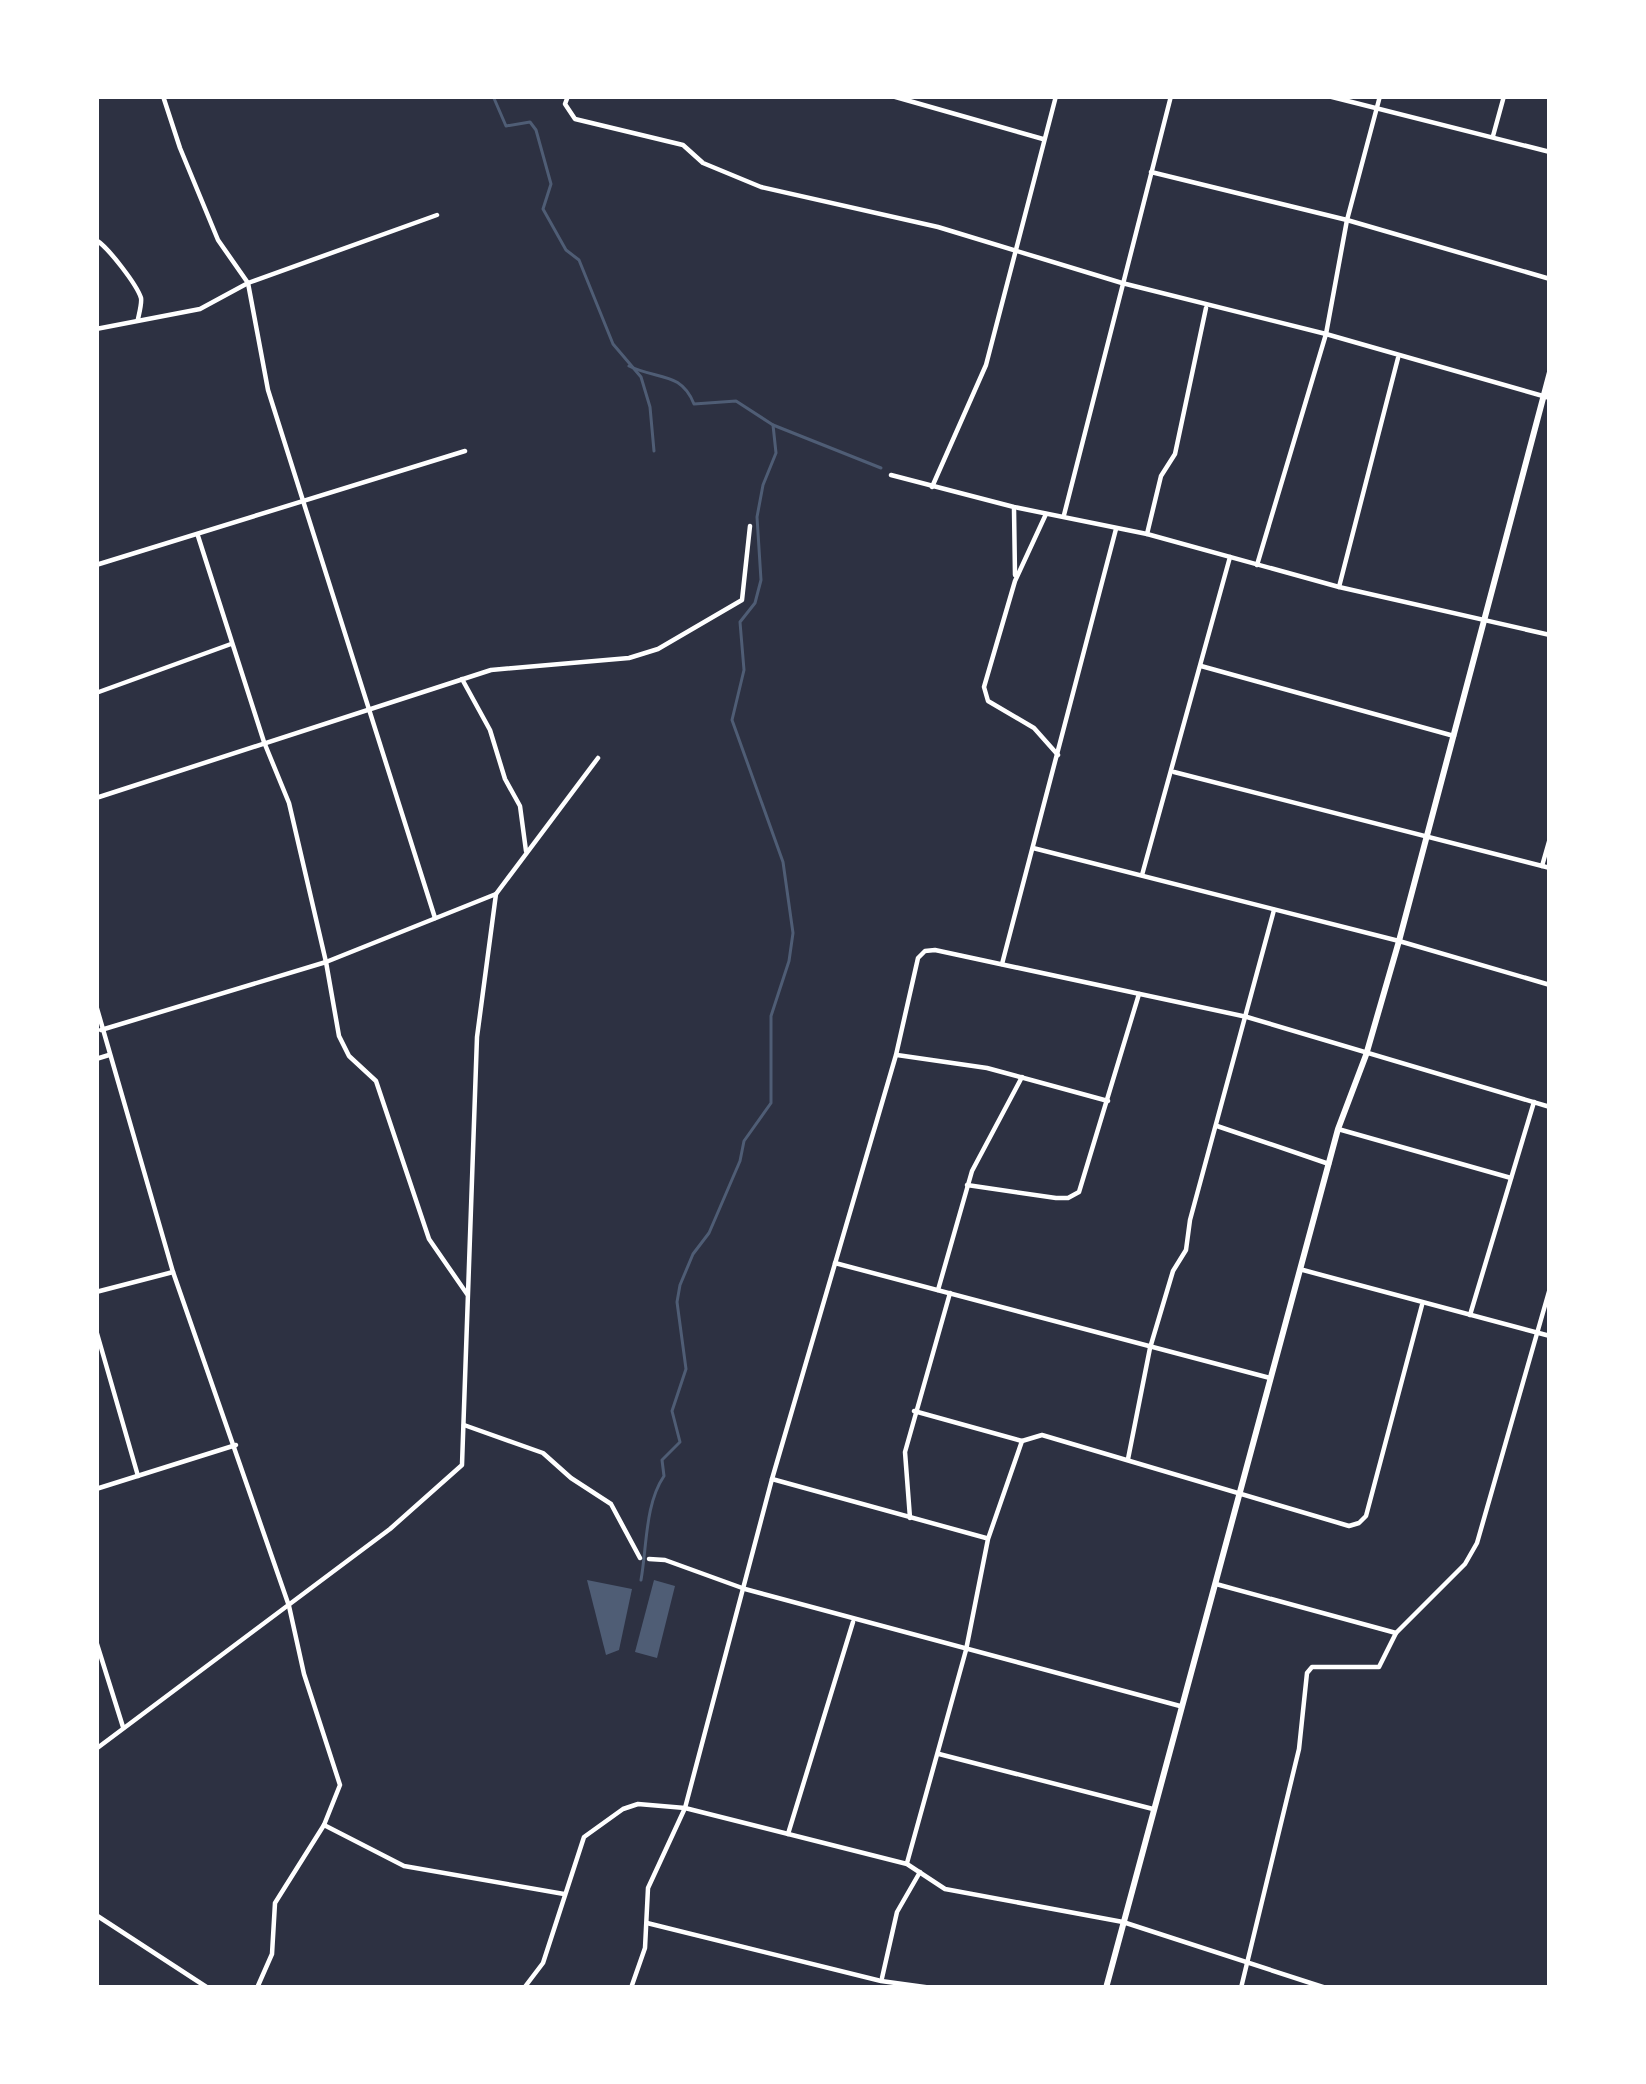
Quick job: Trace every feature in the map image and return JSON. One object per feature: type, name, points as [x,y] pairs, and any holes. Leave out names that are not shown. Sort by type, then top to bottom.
[{"type":"street","points":[[163,96],[179,148],[218,240],[248,283],[268,390],[435,919]]},
{"type":"street","points":[[568,96],[565,104],[575,119],[683,145],[703,163],[761,187],[938,227],[1122,283],[1547,397]]},
{"type":"street","points":[[892,96],[1043,139]]},
{"type":"street","points":[[932,487],[986,365],[1056,96]]},
{"type":"street","points":[[1064,516],[1171,96]]},
{"type":"street","points":[[1328,96],[1550,152]]},
{"type":"street","points":[[1258,566],[1326,334],[1347,220],[1380,96]]},
{"type":"street","points":[[1493,136],[1504,96]]},
{"type":"street","points":[[1151,172],[1347,220],[1550,279]]},
{"type":"street","points":[[96,328],[200,309],[248,283],[437,215]]},
{"type":"street","points":[[96,240],[112,250],[138,292],[142,301],[138,319]]},
{"type":"street","points":[[1148,533],[1161,476],[1174,454],[1206,306]]},
{"type":"street","points":[[1339,587],[1398,358]]},
{"type":"street","points":[[1106,1988],[1338,1129],[1400,941],[1550,372]]},
{"type":"street","points":[[96,565],[465,451]]},
{"type":"street","points":[[891,476],[1014,507],[1148,533],[1339,587],[1550,635]]},
{"type":"street","points":[[1014,507],[1015,581]]},
{"type":"street","points":[[1046,514],[1015,581],[984,687],[988,701],[1034,728],[1058,754]]},
{"type":"street","points":[[96,798],[462,680],[522,665],[629,658],[658,649],[742,600],[750,526]]},
{"type":"street","points":[[1002,964],[1116,526]]},
{"type":"street","points":[[198,536],[264,742],[289,803],[339,1036],[349,1056],[376,1081],[429,1239],[467,1294]]},
{"type":"street","points":[[1142,875],[1231,557]]},
{"type":"street","points":[[96,693],[234,643]]},
{"type":"street","points":[[1201,666],[1454,736]]},
{"type":"street","points":[[462,680],[490,730],[505,779],[514,790],[526,851]]},
{"type":"street","points":[[96,1749],[390,1529],[462,1465],[477,1037],[496,893],[598,758]]},
{"type":"street","points":[[1174,772],[1546,867],[1550,838]]},
{"type":"street","points":[[1033,848],[1400,941],[1550,985]]},
{"type":"street","points":[[101,1030],[326,962],[496,893]]},
{"type":"street","points":[[1127,1462],[1150,1348],[1173,1271],[1186,1250],[1190,1220],[1274,910]]},
{"type":"street","points":[[631,1988],[645,1948],[648,1888],[685,1808],[772,1479],[896,1055],[918,958],[925,951],[1247,1017],[1550,1107]]},
{"type":"street","points":[[968,1186],[1056,1198],[1079,1192],[1139,994]]},
{"type":"street","points":[[96,1005],[173,1272],[290,1606],[304,1674],[340,1785],[324,1825],[274,1903],[272,1954],[257,1988]]},
{"type":"street","points":[[96,1059],[109,1055]]},
{"type":"street","points":[[896,1055],[987,1068],[1108,1101]]},
{"type":"street","points":[[938,1290],[971,1171],[1022,1077]]},
{"type":"street","points":[[1470,1315],[1534,1102]]},
{"type":"street","points":[[1217,1126],[1329,1164]]},
{"type":"street","points":[[1338,1129],[1511,1178]]},
{"type":"street","points":[[836,1262],[1270,1378]]},
{"type":"street","points":[[1303,1270],[1550,1336]]},
{"type":"street","points":[[96,1292],[173,1272]]},
{"type":"street","points":[[1241,1988],[1299,1749],[1307,1673],[1312,1667],[1324,1666],[1376,1669],[1396,1633],[1465,1564],[1477,1543],[1550,1288]]},
{"type":"street","points":[[910,1518],[904,1453],[950,1293]]},
{"type":"street","points":[[914,1411],[1022,1441],[1042,1436],[1349,1526],[1366,1516],[1422,1305]]},
{"type":"street","points":[[96,1330],[138,1476]]},
{"type":"street","points":[[464,1425],[543,1453],[611,1504],[640,1558]]},
{"type":"street","points":[[907,1864],[966,1650],[988,1539],[1022,1441]]},
{"type":"street","points":[[96,1489],[236,1445]]},
{"type":"street","points":[[772,1479],[988,1539]]},
{"type":"street","points":[[649,1559],[1181,1706]]},
{"type":"street","points":[[1214,1583],[1396,1633]]},
{"type":"street","points":[[788,1834],[854,1619]]},
{"type":"street","points":[[96,1641],[123,1728]]},
{"type":"street","points":[[96,1667],[105,1670]]},
{"type":"street","points":[[938,1754],[1154,1809]]},
{"type":"street","points":[[524,1988],[543,1963],[578,1849],[594,1830],[638,1804],[685,1808],[907,1864],[945,1889],[1123,1922],[1326,1988]]},
{"type":"street","points":[[324,1825],[404,1866],[565,1894]]},
{"type":"street","points":[[881,1981],[898,1912],[920,1872]]},
{"type":"street","points":[[96,1915],[208,1988]]},
{"type":"street","points":[[647,1923],[881,1981],[932,1988]]},
{"type":"street","points":[[864,1988],[867,1977]]},
{"type":"water","points":[[587,1580],[632,1589],[619,1650],[606,1655]]},
{"type":"water","points":[[654,1580],[675,1586],[657,1658],[635,1652]]},
{"type":"waterway","points":[[493,96],[506,126],[530,122],[536,130],[551,184],[543,209],[566,250],[579,260],[613,344],[641,377],[650,407],[654,451]]},
{"type":"waterway","points":[[629,366],[675,381],[694,404],[736,401],[773,425],[776,453],[757,517],[761,580],[755,603],[740,622],[744,670],[732,720],[783,862],[793,933],[771,1016],[771,1103],[744,1141],[709,1233],[693,1254],[680,1285],[677,1302],[686,1369],[672,1411],[680,1442],[662,1460],[664,1476],[650,1512],[641,1580]]},
{"type":"waterway","points":[[773,425],[881,468]]}]
